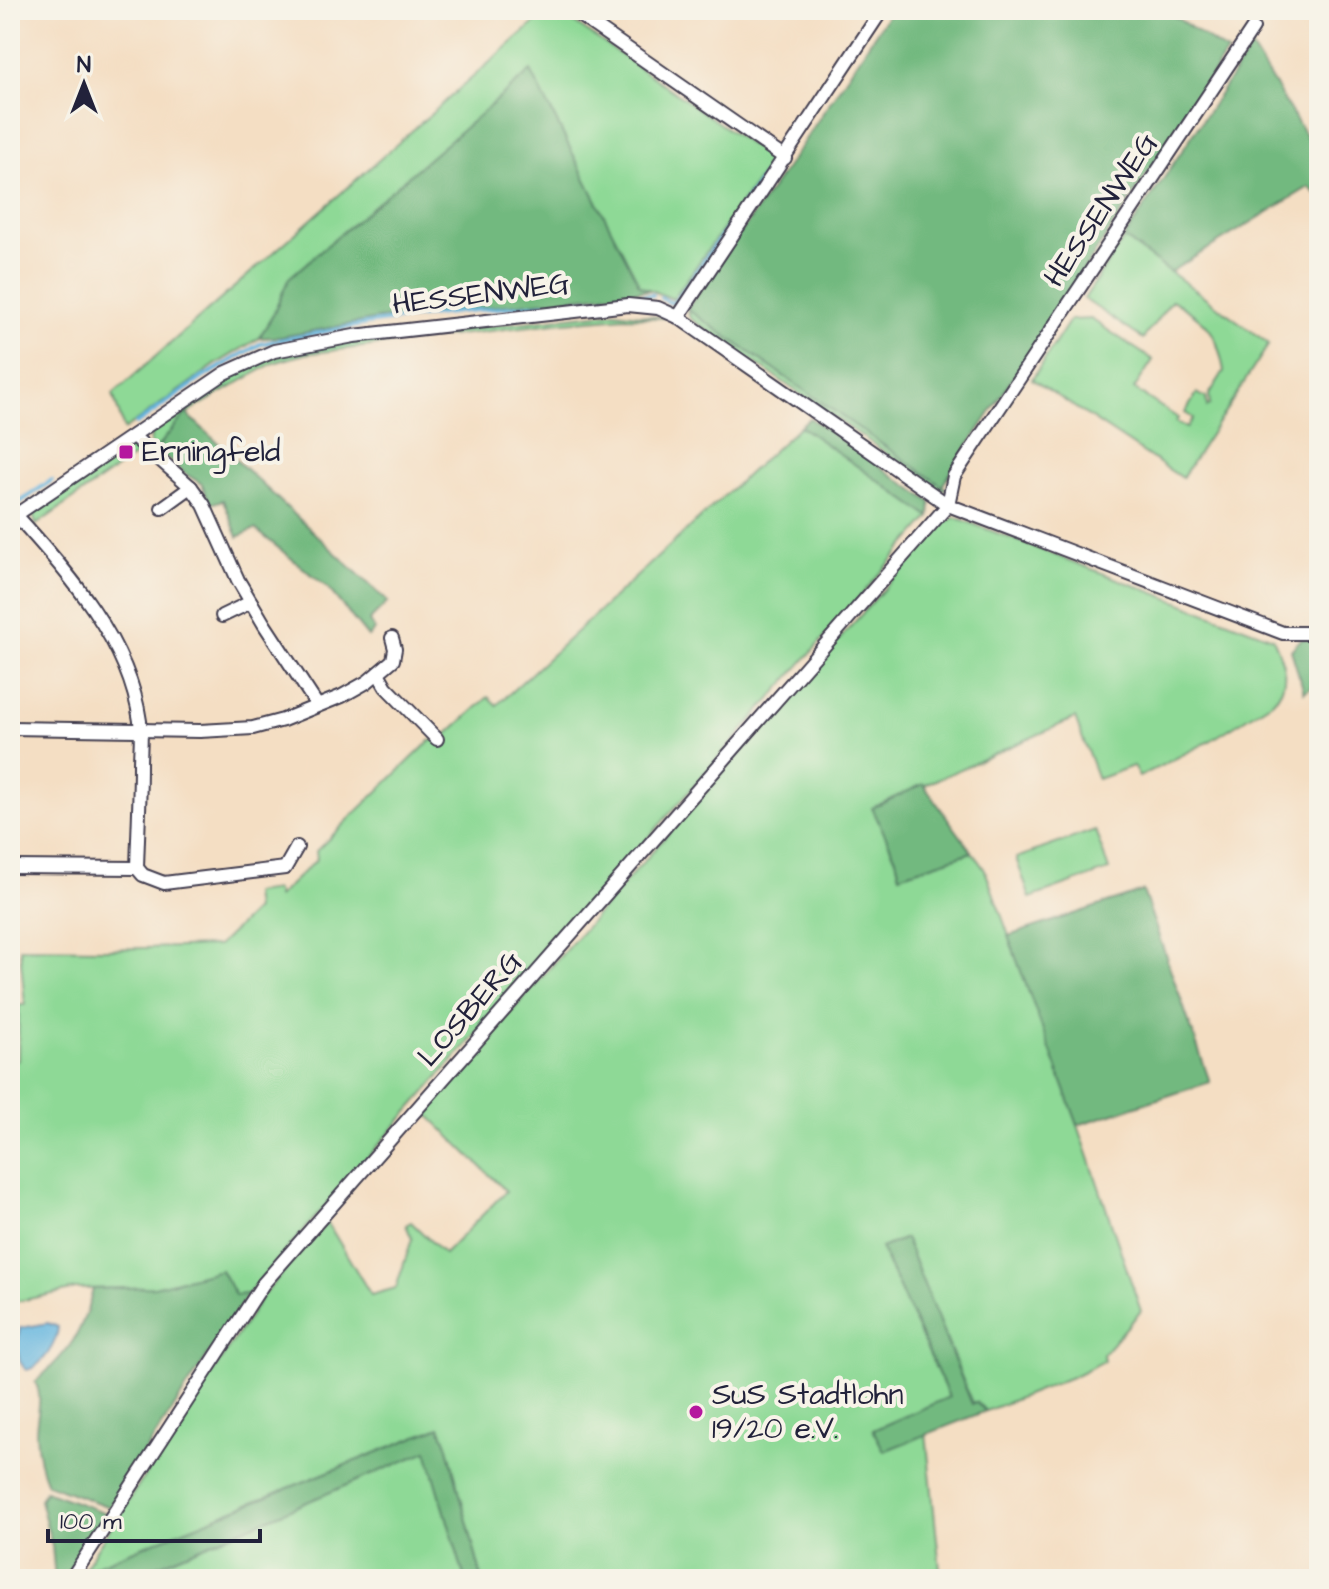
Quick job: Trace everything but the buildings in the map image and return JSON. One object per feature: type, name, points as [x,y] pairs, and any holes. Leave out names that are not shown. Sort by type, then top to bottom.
[{"type":"street","points":[[572,10],[785,158]]},
{"type":"street","points":[[678,317],[882,10]]},
{"type":"street","name":"HESSENWEG","points":[[948,505],[954,476],[1253,28]]},
{"type":"street","name":"HESSENWEG","points":[[13,517],[225,373],[274,351],[354,336],[628,305],[658,308],[678,317],[948,505],[1283,633],[1319,633]]},
{"type":"street","points":[[133,436],[191,487],[204,505],[227,558],[251,602],[317,705]]},
{"type":"street","points":[[162,508],[191,487]]},
{"type":"street","name":"LOSBERG","points":[[71,1579],[263,1284],[948,505]]},
{"type":"street","points":[[13,517],[69,573],[112,643],[130,685],[140,730],[137,868],[143,875],[164,883],[285,868],[297,847]]},
{"type":"street","points":[[222,616],[251,602]]},
{"type":"street","points":[[10,728],[245,729],[283,720],[355,690],[393,660],[395,649],[392,638]]},
{"type":"street","points":[[378,673],[386,687],[437,739]]},
{"type":"street","points":[[10,867],[137,868]]},
{"type":"green space","points":[[549,10],[556,10],[772,160],[673,299],[640,286],[530,72],[289,278],[259,338],[215,365],[124,430],[113,394]]},
{"type":"green space","points":[[891,10],[1165,10],[1227,52],[942,486],[687,309],[791,161]]},
{"type":"green space","points":[[1251,47],[1319,157],[1319,196],[1309,187],[1170,272],[1124,238]]},
{"type":"green space","points":[[531,71],[640,286],[650,290],[378,319],[281,337],[259,338],[289,278]]},
{"type":"green space","points":[[1124,238],[1269,344],[1182,478],[1032,379],[1070,320],[1091,319],[1153,360],[1134,389],[1178,418],[1176,422],[1187,428],[1193,418],[1185,413],[1197,393],[1206,398],[1207,407],[1210,405],[1209,395],[1224,371],[1218,345],[1202,321],[1172,300],[1143,339],[1084,299]]},
{"type":"green space","points":[[687,309],[947,489],[940,490],[690,318]]},
{"type":"green space","points":[[615,312],[664,318],[625,317],[563,322],[305,354],[273,363],[187,413],[156,449],[150,443],[152,430],[231,375],[263,359],[361,340]]},
{"type":"green space","points":[[186,413],[388,602],[369,621],[375,630],[368,637],[328,588],[255,529],[238,537],[223,500],[210,504],[202,484],[156,449]]},
{"type":"green space","points":[[810,418],[931,502],[930,517],[800,426]]},
{"type":"green space","points":[[800,426],[930,517],[248,1294],[235,1296],[221,1270],[154,1288],[76,1289],[10,1303],[10,1061],[18,1060],[19,1005],[25,1005],[20,948],[218,946],[255,910],[253,893],[276,890],[277,897],[317,859],[316,851],[430,741],[442,739],[488,697],[497,705]]},
{"type":"green space","points":[[127,447],[140,452],[36,525],[33,514],[36,510]]},
{"type":"green space","points":[[955,517],[1273,638],[1283,663],[1284,679],[1272,702],[1210,741],[1139,777],[1133,766],[1098,779],[1075,718],[873,808],[900,875],[972,852],[985,870],[1078,1125],[1141,1311],[1103,1354],[1104,1361],[986,1411],[976,1402],[973,1405],[905,1238],[881,1248],[949,1397],[884,1451],[926,1433],[941,1579],[482,1579],[440,1427],[82,1571],[264,1294],[327,1222],[371,1295],[396,1288],[412,1239],[406,1225],[411,1222],[444,1254],[506,1191],[424,1111],[940,525]]},
{"type":"green space","points":[[1301,639],[1319,639],[1319,682],[1304,692],[1291,650]]},
{"type":"green space","points":[[923,784],[972,852],[900,875],[896,858],[872,808]]},
{"type":"green space","points":[[1095,830],[1109,870],[1030,898],[1016,858]]},
{"type":"green space","points":[[1143,891],[1210,1082],[1078,1125],[1008,936]]},
{"type":"green space","points":[[905,1238],[972,1404],[975,1402],[986,1411],[884,1451],[873,1430],[949,1397],[881,1248]]},
{"type":"green space","points":[[221,1270],[235,1295],[248,1294],[109,1507],[47,1484],[37,1446],[39,1400],[35,1382],[73,1341],[93,1289],[154,1287]]},
{"type":"green space","points":[[440,1427],[482,1579],[465,1579],[427,1451],[126,1579],[77,1579],[82,1571]]},
{"type":"green space","points":[[427,1450],[465,1579],[126,1579]]},
{"type":"green space","points":[[45,1491],[106,1513],[63,1579],[55,1579],[52,1546],[40,1500]]},
{"type":"water","points":[[48,1323],[58,1327],[55,1340],[44,1359],[27,1370],[19,1357],[20,1328]]},
{"type":"waterway","points":[[661,298],[671,303],[676,301],[772,164]]},
{"type":"waterway","points":[[136,424],[202,378],[260,344],[372,323],[466,311],[653,295]]},
{"type":"waterway","points":[[10,509],[52,480]]},
{"type":"place","name":"Erningfeld","points":[[126,452]]},
{"type":"place","name":"SuS Stadtlohn 19/20 e.V.","points":[[696,1412]]}]
